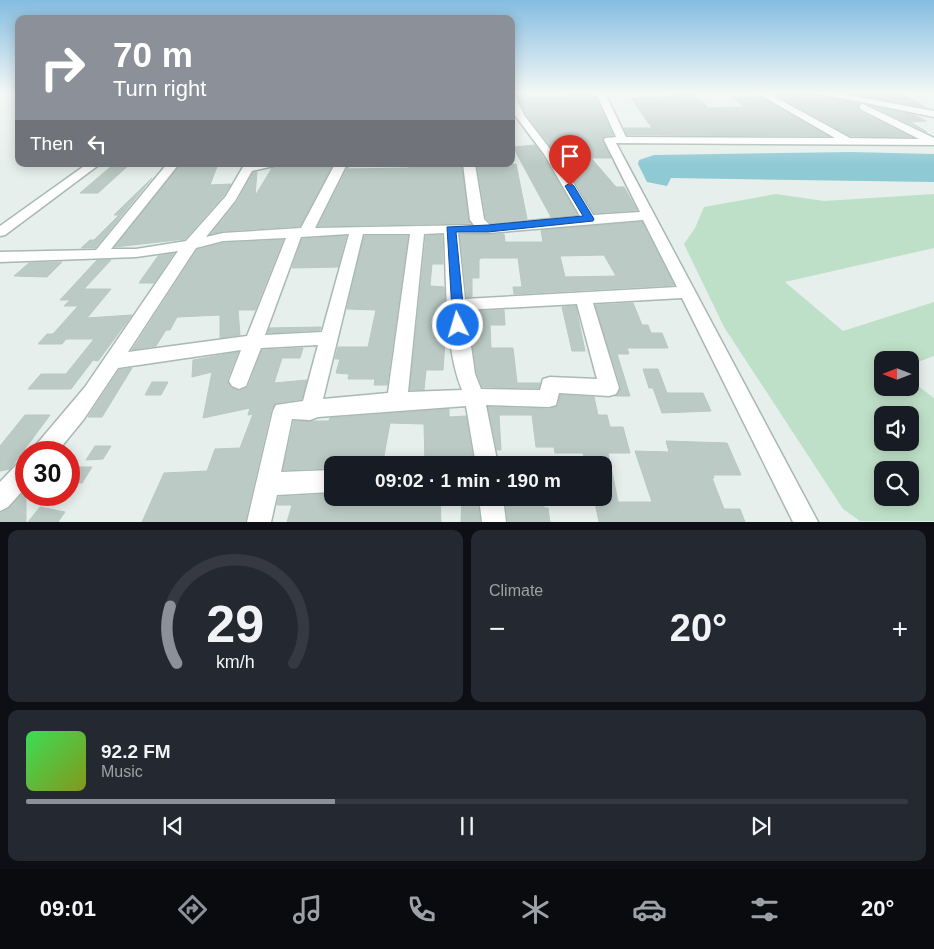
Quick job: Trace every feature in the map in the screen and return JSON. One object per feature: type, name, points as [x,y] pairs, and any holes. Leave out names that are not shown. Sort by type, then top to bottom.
[{"type":"street","points":[[521,117],[544,147],[589,219]]},
{"type":"street","points":[[612,117],[623,140]]},
{"type":"street","points":[[805,117],[850,142]]},
{"type":"street","points":[[884,117],[934,142]]},
{"type":"street","points":[[806,522],[646,216],[628,174],[609,140],[934,142]]},
{"type":"street","points":[[0,232],[90,167]]},
{"type":"street","points":[[100,254],[171,167]]},
{"type":"street","points":[[54,441],[114,360],[191,245],[215,218],[247,169],[256,167]]},
{"type":"street","points":[[239,381],[253,342],[300,233],[339,167]]},
{"type":"street","points":[[469,167],[476,220],[488,229]]},
{"type":"street","points":[[0,257],[136,253],[191,245],[224,237],[357,230],[488,229],[589,219],[646,216]]},
{"type":"street","points":[[398,401],[418,229]]},
{"type":"street","points":[[451,229],[456,305],[465,374],[475,398],[485,456]]},
{"type":"street","points":[[310,410],[357,230]]},
{"type":"street","points":[[456,305],[686,292]]},
{"type":"street","points":[[259,522],[282,411],[398,401],[475,398],[549,399],[550,385],[609,388],[584,299]]},
{"type":"street","points":[[114,360],[253,342],[329,338]]},
{"type":"street","points":[[268,484],[324,481]]},
{"type":"street","points":[[0,499],[15,483]]},
{"type":"street","points":[[492,506],[494,522]]},
{"type":"green space","points":[[776,194],[824,201],[934,194],[934,248],[785,282],[843,331],[934,302],[934,356],[919,362],[919,351],[874,351],[874,396],[919,396],[919,387],[934,398],[934,521],[860,521],[843,509],[724,327],[684,244],[695,228],[704,207]]},
{"type":"water","points":[[851,152],[934,154],[934,182],[671,178],[667,186],[647,182],[638,164],[639,160],[654,155]]},
{"type":"building","points":[[529,117],[605,117],[613,135],[605,136],[602,139],[611,158],[591,158],[616,187],[624,187],[637,210],[594,213],[563,162]]},
{"type":"building","points":[[645,117],[796,117],[828,136],[657,135],[655,133],[656,135],[627,135],[624,128],[652,128]]},
{"type":"building","points":[[817,117],[872,117],[911,137],[850,136]]},
{"type":"building","points":[[896,117],[919,117],[926,121],[910,122],[927,132]]},
{"type":"building","points":[[535,145],[577,214],[551,217],[515,151],[515,147]]},
{"type":"building","points":[[516,164],[527,219],[491,223],[486,218],[478,167],[515,167]]},
{"type":"building","points":[[110,167],[127,167],[98,193],[80,193]]},
{"type":"building","points":[[179,167],[217,167],[210,185],[231,184],[224,195],[185,239],[115,247]]},
{"type":"building","points":[[331,167],[300,226],[223,231],[211,234],[237,202],[253,173],[257,172],[255,196],[272,168]]},
{"type":"building","points":[[348,167],[348,169],[461,167],[470,223],[318,226]]},
{"type":"building","points":[[152,178],[95,248],[81,248],[90,240],[94,240],[119,215],[114,215]]},
{"type":"building","points":[[642,222],[674,285],[514,294],[513,287],[522,287],[518,258],[481,258],[479,260],[479,278],[472,278],[472,297],[467,297],[460,235],[504,234],[505,242],[543,242],[541,230]],"holes":[[[604,255],[616,276],[565,277],[560,256]]]},
{"type":"building","points":[[442,235],[443,264],[432,264],[430,286],[444,287],[448,342],[445,342],[443,370],[426,370],[424,390],[410,390],[426,236]]},
{"type":"building","points":[[346,236],[338,267],[292,268],[302,239]]},
{"type":"building","points":[[364,236],[408,236],[387,385],[374,385],[375,379],[348,379],[349,374],[336,373],[340,359],[335,359],[338,347],[368,347],[376,310],[347,309]]},
{"type":"building","points":[[283,240],[255,310],[238,310],[240,335],[220,338],[220,315],[177,317],[170,330],[166,330],[156,346],[132,350],[197,250],[223,243]]},
{"type":"building","points":[[174,253],[154,283],[139,283],[158,256]]},
{"type":"building","points":[[97,260],[111,260],[84,289],[111,289],[87,318],[132,315],[98,361],[93,360],[71,389],[28,389],[41,374],[66,374],[94,339],[66,339],[62,344],[38,344],[47,334],[53,334],[78,306],[64,306],[70,300],[60,300]]},
{"type":"building","points":[[62,262],[47,277],[14,276],[29,263]]},
{"type":"building","points":[[633,303],[642,325],[648,325],[651,333],[662,333],[668,348],[627,348],[629,354],[617,354],[630,396],[615,396],[621,387],[595,305]]},
{"type":"building","points":[[576,306],[585,351],[572,351],[562,307]]},
{"type":"building","points":[[504,310],[505,325],[490,325],[491,348],[513,348],[517,383],[540,383],[539,388],[482,387],[477,374],[468,312]]},
{"type":"building","points":[[321,327],[320,330],[268,333],[269,328]]},
{"type":"building","points":[[303,348],[300,358],[282,358],[274,383],[307,380],[302,399],[276,403],[271,410],[245,522],[142,522],[164,473],[207,471],[215,449],[240,448],[253,414],[248,415],[250,408],[203,418],[212,372],[192,377],[193,360],[238,352],[227,380],[231,388],[240,391],[248,387],[262,350]]},
{"type":"building","points":[[132,368],[102,417],[88,417],[119,370]]},
{"type":"building","points":[[643,369],[658,369],[667,393],[703,393],[711,411],[662,413],[653,388],[649,388]]},
{"type":"building","points":[[152,382],[168,382],[161,395],[145,395]]},
{"type":"building","points":[[560,395],[594,397],[598,415],[607,415],[610,427],[623,427],[630,453],[608,453],[609,456],[584,456],[583,453],[555,453],[554,447],[536,447],[532,415],[499,415],[501,450],[497,450],[488,407],[550,409],[558,405]]},
{"type":"building","points":[[449,409],[449,417],[466,416],[473,456],[425,456],[424,424],[390,423],[384,456],[324,456],[324,468],[283,470],[294,421],[329,421],[330,418]]},
{"type":"building","points":[[25,415],[50,415],[31,441],[15,441],[15,462],[10,469],[0,471],[0,446]]},
{"type":"building","points":[[666,441],[727,443],[741,475],[713,475],[714,478],[712,478],[724,509],[740,509],[745,522],[599,522],[596,506],[612,506],[612,473],[618,502],[652,502],[635,451],[669,452]]},
{"type":"building","points":[[95,446],[111,446],[103,459],[86,460]]},
{"type":"building","points":[[80,467],[92,467],[82,483],[80,483]]},
{"type":"building","points":[[324,494],[324,506],[440,506],[441,522],[287,522],[292,505],[277,505],[279,497]]},
{"type":"building","points":[[15,502],[15,506],[26,506],[26,522],[0,522],[0,513]]},
{"type":"building","points":[[462,506],[478,506],[480,522],[461,522]]},
{"type":"building","points":[[506,506],[544,506],[544,508],[548,508],[550,522],[508,522]]},
{"type":"building","points":[[40,507],[65,512],[58,522],[28,522]]},
{"type":"route","points":[[458,325],[451,229],[488,229],[589,219],[570,186]]}]
